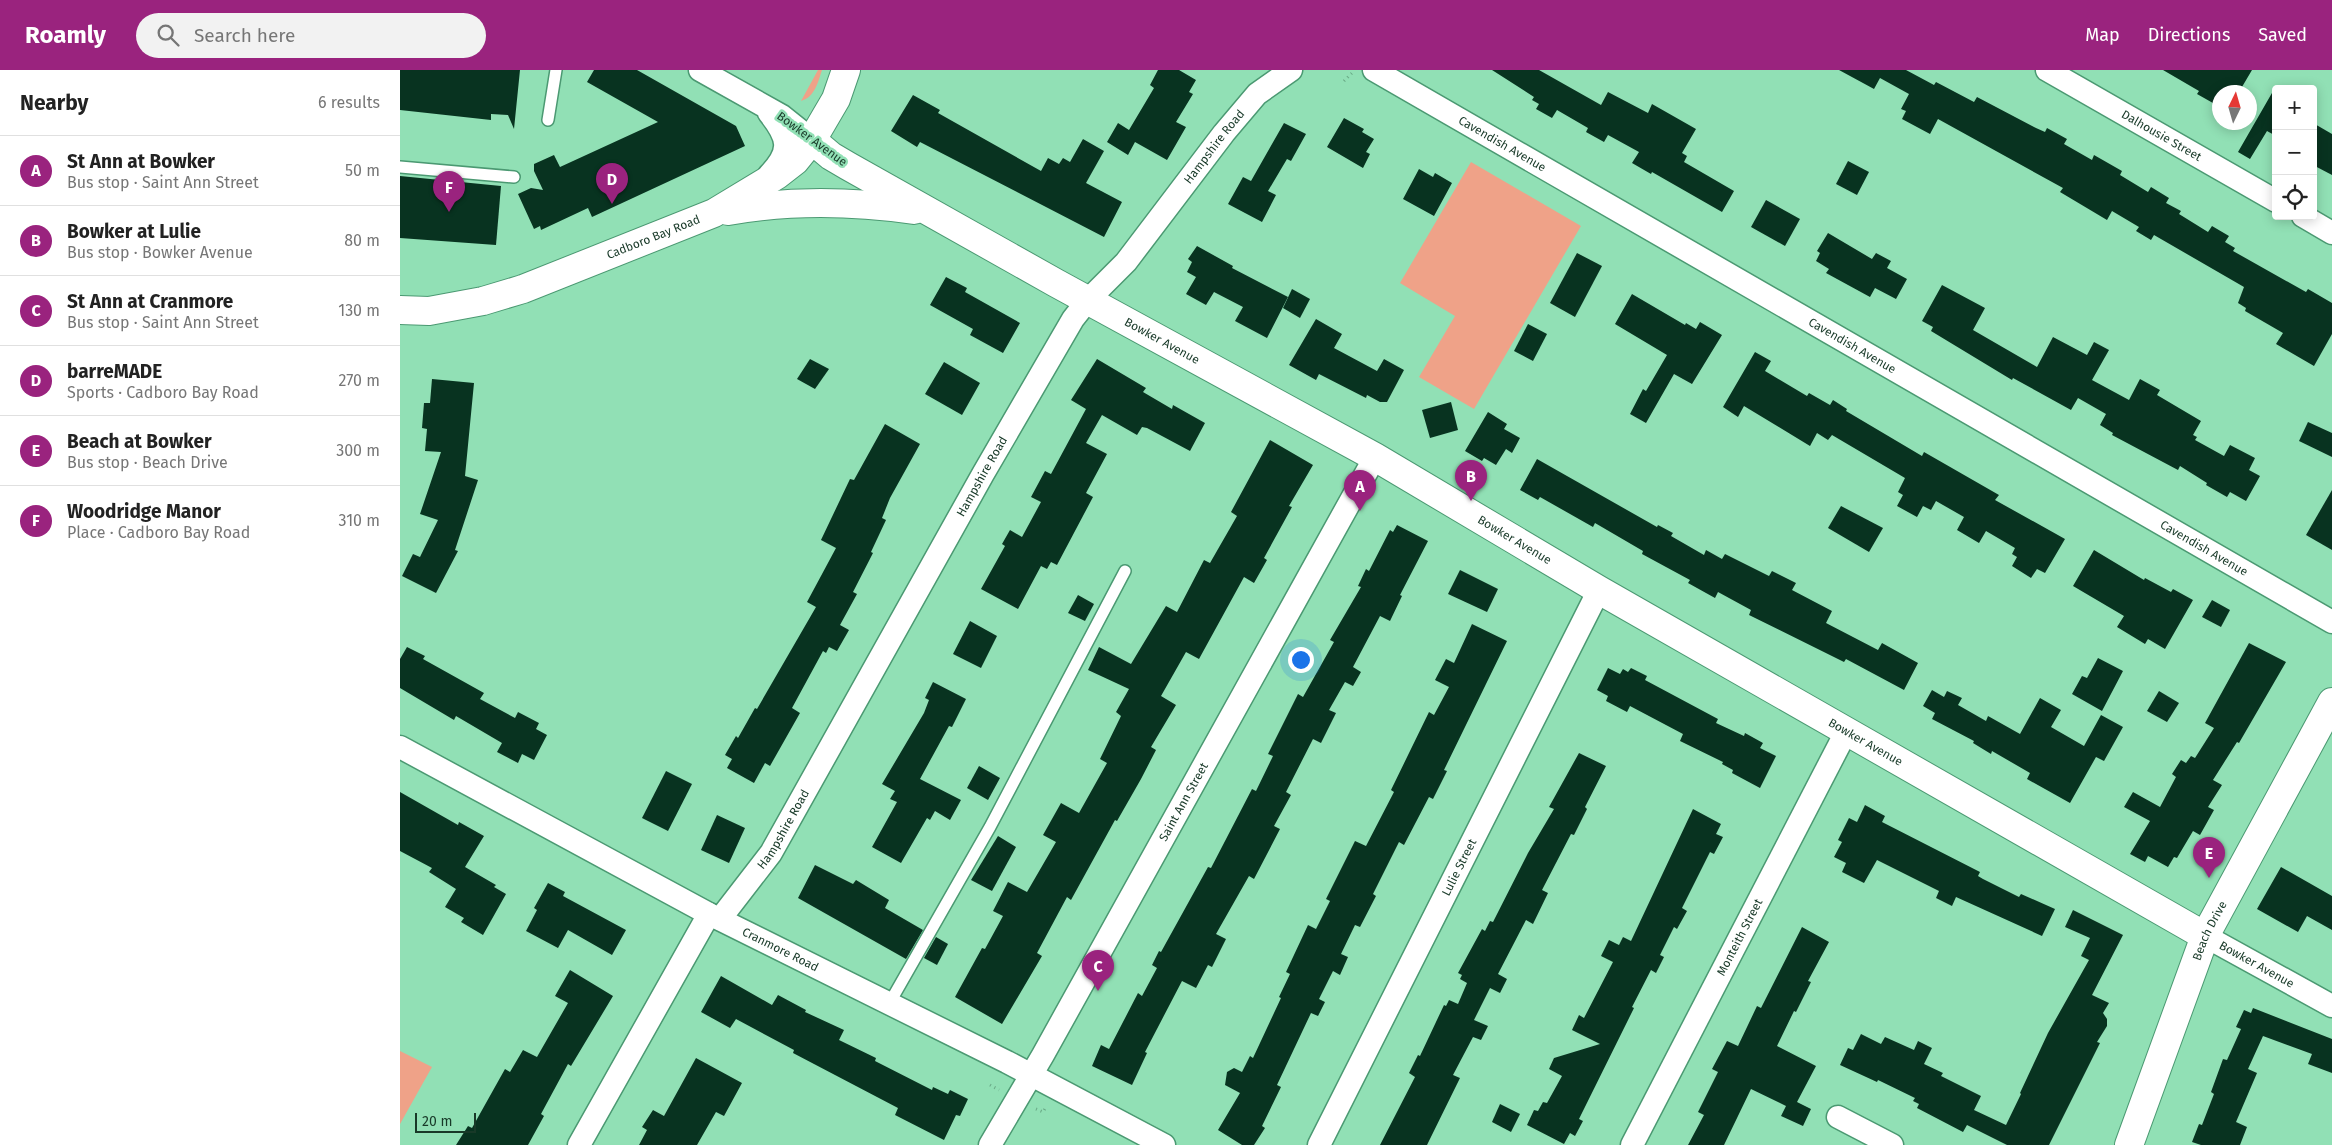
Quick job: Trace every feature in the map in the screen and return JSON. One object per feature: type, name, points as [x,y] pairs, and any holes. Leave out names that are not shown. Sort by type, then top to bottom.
[{"type":"street","name":"Bowker Avenue","points":[[700,70],[782,116],[831,156],[1088,300],[1375,457],[1599,590],[2205,936],[2332,1006]]},
{"type":"street","name":"Cadboro Bay Road","points":[[400,312],[429,311],[446,308],[483,301],[522,289],[714,213],[759,187],[795,161],[812,140],[836,99],[846,70]]},
{"type":"street","name":"Hampshire Road","points":[[579,1145],[714,916],[771,853],[1068,326],[1088,300],[1126,262],[1224,133],[1257,94],[1291,70]]},
{"type":"street","name":"Cavendish Avenue","points":[[1374,70],[2332,622]]},
{"type":"street","name":"Dalhousie Street","points":[[2047,70],[2272,199]]},
{"type":"street","points":[[759,187],[786,155],[786,140],[779,125],[764,106]]},
{"type":"street","points":[[714,213],[763,205],[818,202],[878,205],[930,212]]},
{"type":"street","points":[[2310,220],[2332,233]]},
{"type":"street","name":"Saint Ann Street","points":[[990,1145],[1032,1075],[1375,457]]},
{"type":"street","name":"Lulie Street","points":[[1319,1145],[1599,590]]},
{"type":"street","name":"Beach Drive","points":[[2129,1145],[2205,936],[2332,702]]},
{"type":"street","name":"Monteith Street","points":[[1632,1145],[1846,730]]},
{"type":"street","name":"Cranmore Road","points":[[400,748],[714,916],[1032,1075],[1164,1145]]},
{"type":"street","points":[[1838,1117],[1892,1145]]},
{"type":"lane","points":[[548,120],[556,70]]},
{"type":"lane","points":[[400,166],[514,177]]},
{"type":"lane","points":[[889,1004],[990,827],[1125,571]]},
{"type":"path","points":[[1344,81],[1354,70]]},
{"type":"shaded area","points":[[818,70],[822,70],[813,93],[801,101]]},
{"type":"shaded area","points":[[1471,162],[1581,226],[1474,409],[1419,377],[1455,316],[1400,283]]},
{"type":"shaded area","points":[[400,1051],[432,1067],[400,1124]]},
{"type":"building","points":[[400,70],[520,70],[514,129],[508,115],[491,114],[491,120],[400,110]]},
{"type":"building","points":[[594,70],[637,70],[736,126],[745,146],[592,217],[588,208],[541,230],[540,226],[534,229],[518,194],[531,188],[543,190],[534,171],[534,164],[554,155],[560,167],[658,122],[587,82]]},
{"type":"building","points":[[1158,70],[1179,70],[1196,80],[1189,92],[1193,94],[1176,122],[1186,127],[1167,160],[1135,142],[1128,155],[1107,142],[1118,123],[1129,130],[1154,88],[1150,85]]},
{"type":"building","points":[[1492,70],[1539,70],[1601,105],[1608,92],[1648,113],[1652,104],[1696,129],[1682,153],[1687,156],[1684,162],[1734,191],[1722,212],[1652,172],[1651,174],[1632,163],[1639,152],[1608,135],[1604,142],[1586,132],[1588,128],[1557,110],[1552,118],[1536,109],[1539,104],[1532,100],[1534,97]]},
{"type":"building","points":[[1839,70],[1906,70],[1934,85],[1936,82],[1974,102],[1977,97],[2045,132],[2047,128],[2067,139],[2064,144],[2092,160],[2094,155],[2122,171],[2120,175],[2148,192],[2151,187],[2169,198],[2166,203],[2181,211],[2179,214],[2208,232],[2212,226],[2229,236],[2225,242],[2235,248],[2233,251],[2306,292],[2308,289],[2332,303],[2332,334],[2314,366],[2276,344],[2283,333],[2245,311],[2246,308],[2238,303],[2244,287],[2154,235],[2151,240],[2136,231],[2139,227],[2112,211],[2107,220],[2060,192],[2063,188],[1938,119],[1930,134],[1902,119],[1906,111],[1901,109],[1909,94],[1880,78],[1874,89]]},
{"type":"building","points":[[2163,70],[2252,70],[2243,85],[2212,85],[2212,102],[2197,94],[2199,91]]},
{"type":"building","points":[[2272,93],[2272,134],[2267,131],[2250,159],[2238,152],[2251,130],[2257,130],[2257,119]]},
{"type":"building","points":[[913,95],[940,110],[938,113],[1041,171],[1048,158],[1059,164],[1063,158],[1070,162],[1083,139],[1104,151],[1086,183],[1122,202],[1104,237],[920,142],[917,147],[891,131]]},
{"type":"building","points":[[1344,118],[1364,129],[1362,132],[1374,139],[1366,152],[1370,154],[1363,168],[1327,147]]},
{"type":"building","points":[[1284,123],[1306,134],[1291,161],[1287,159],[1268,191],[1276,195],[1262,222],[1228,204],[1243,177],[1251,181]]},
{"type":"building","points":[[2317,125],[2332,134],[2332,175],[2317,167]]},
{"type":"building","points":[[1848,161],[1869,172],[1857,195],[1836,184]]},
{"type":"building","points":[[1419,169],[1433,177],[1435,173],[1452,183],[1434,216],[1403,199]]},
{"type":"building","points":[[400,176],[501,186],[496,245],[400,238]]},
{"type":"building","points":[[1766,200],[1800,219],[1785,246],[1751,227]]},
{"type":"building","points":[[1828,233],[1872,259],[1876,253],[1891,261],[1887,268],[1907,279],[1896,299],[1875,288],[1870,297],[1826,273],[1829,269],[1816,261],[1820,253],[1817,251]]},
{"type":"building","points":[[1197,246],[1233,266],[1232,268],[1288,297],[1267,338],[1235,321],[1243,307],[1214,292],[1206,305],[1186,294],[1196,277],[1187,272],[1192,262],[1188,259]]},
{"type":"building","points":[[1577,253],[1602,266],[1575,317],[1550,303]]},
{"type":"building","points":[[946,277],[967,288],[965,292],[1020,323],[1003,353],[970,335],[973,329],[930,305]]},
{"type":"building","points":[[1942,285],[1985,308],[1973,330],[2037,367],[2053,337],[2087,355],[2094,342],[2109,350],[2092,380],[2129,400],[2140,379],[2160,390],[2157,395],[2201,421],[2193,435],[2197,437],[2195,440],[2224,456],[2230,445],[2255,458],[2249,470],[2260,476],[2246,501],[2230,492],[2227,497],[2206,485],[2207,483],[2180,466],[2178,470],[2112,435],[2113,433],[2100,425],[2106,414],[2078,398],[2071,410],[2013,378],[2012,380],[1931,331],[1933,327],[1922,321]]},
{"type":"building","points":[[1292,289],[1310,299],[1300,318],[1283,308]]},
{"type":"building","points":[[1632,294],[1685,325],[1686,323],[1696,329],[1700,322],[1722,335],[1692,384],[1674,374],[1646,423],[1630,414],[1643,389],[1646,391],[1667,355],[1615,324]]},
{"type":"building","points":[[1316,319],[1342,334],[1334,348],[1377,371],[1384,359],[1404,370],[1387,402],[1380,402],[1367,395],[1366,398],[1319,374],[1316,380],[1289,365]]},
{"type":"building","points":[[1528,324],[1547,334],[1533,361],[1514,351]]},
{"type":"building","points":[[1755,352],[1771,361],[1765,371],[1807,396],[1809,393],[1830,405],[1833,400],[1847,409],[1846,411],[1922,456],[1924,452],[1999,495],[1995,500],[2065,539],[2045,573],[2037,569],[2031,578],[2012,566],[2017,557],[2012,554],[2015,548],[1986,531],[1979,543],[1957,530],[1964,517],[1936,501],[1931,510],[1923,506],[1917,517],[1897,506],[1903,495],[1898,492],[1905,478],[1832,435],[1828,440],[1817,433],[1810,446],[1744,406],[1738,417],[1723,407]]},
{"type":"building","points":[[810,359],[829,369],[815,389],[797,379]]},
{"type":"building","points":[[1097,359],[1146,388],[1143,392],[1172,409],[1173,405],[1205,423],[1190,451],[1147,428],[1142,427],[1137,435],[1102,415],[1086,443],[1107,454],[1086,493],[1093,497],[1057,565],[1051,562],[1047,569],[1041,566],[1018,609],[981,589],[1005,546],[1002,544],[1010,530],[1022,537],[1041,502],[1031,497],[1045,471],[1051,474],[1086,409],[1071,400]]},
{"type":"building","points":[[944,362],[980,383],[962,415],[925,394]]},
{"type":"building","points":[[432,379],[474,383],[465,476],[478,480],[455,550],[458,551],[436,593],[402,576],[413,554],[420,557],[438,520],[420,514],[441,452],[425,451],[427,429],[422,428],[424,403],[430,403]]},
{"type":"building","points":[[1451,402],[1458,430],[1430,438],[1422,410]]},
{"type":"building","points":[[1488,412],[1507,424],[1504,429],[1520,438],[1512,453],[1506,449],[1496,465],[1484,458],[1482,461],[1465,451]]},
{"type":"building","points":[[2308,422],[2332,433],[2332,457],[2299,441]]},
{"type":"building","points":[[885,424],[920,444],[890,498],[882,518],[886,520],[871,552],[873,553],[853,592],[857,594],[840,625],[849,630],[837,651],[829,647],[826,653],[823,651],[792,708],[800,713],[770,766],[765,763],[754,783],[727,768],[732,759],[725,755],[736,736],[738,738],[755,708],[757,709],[816,607],[807,602],[836,548],[821,540],[850,479],[854,480]]},
{"type":"building","points":[[1270,440],[1313,465],[1289,506],[1292,507],[1264,558],[1267,560],[1254,583],[1244,577],[1199,659],[1186,652],[1161,696],[1176,705],[1151,747],[1156,750],[1071,900],[1067,897],[1037,953],[1042,956],[1002,1024],[955,997],[982,948],[985,949],[1003,916],[993,911],[1008,882],[1027,892],[1056,842],[1043,835],[1061,803],[1079,813],[1107,763],[1100,759],[1121,716],[1116,712],[1129,689],[1088,670],[1099,647],[1131,664],[1166,606],[1177,612],[1204,560],[1210,563],[1237,516],[1231,512]]},
{"type":"building","points":[[1537,459],[1657,527],[1658,525],[1673,533],[1671,536],[1704,555],[1706,550],[1722,559],[1725,554],[1769,576],[1772,571],[1796,583],[1792,590],[1832,611],[1826,623],[1878,650],[1882,643],[1918,663],[1904,690],[1846,659],[1844,662],[1749,615],[1751,610],[1718,592],[1715,598],[1688,583],[1690,580],[1642,554],[1643,551],[1595,523],[1593,527],[1540,497],[1538,500],[1520,490]]},
{"type":"building","points":[[2332,490],[2332,550],[2306,535]]},
{"type":"building","points":[[1841,506],[1883,528],[1869,552],[1828,528]]},
{"type":"building","points":[[1397,525],[1428,541],[1400,595],[1402,596],[1390,621],[1380,616],[1353,667],[1361,672],[1353,686],[1345,682],[1329,710],[1336,713],[1321,743],[1313,739],[1286,792],[1291,795],[1274,826],[1280,829],[1254,879],[1249,876],[1216,934],[1226,939],[1212,967],[1208,965],[1196,988],[1182,981],[1145,1052],[1147,1053],[1132,1085],[1092,1066],[1101,1045],[1109,1049],[1138,993],[1142,996],[1157,968],[1152,965],[1159,951],[1161,952],[1208,867],[1211,868],[1252,789],[1256,791],[1273,756],[1268,754],[1298,694],[1303,697],[1334,642],[1330,640],[1361,587],[1358,586],[1366,569],[1369,571],[1390,530],[1393,532]]},
{"type":"building","points":[[2094,550],[2144,580],[2145,578],[2171,592],[2173,589],[2193,600],[2165,649],[2148,639],[2145,644],[2117,627],[2124,616],[2073,586]]},
{"type":"building","points":[[1460,570],[1498,589],[1487,612],[1448,594]]},
{"type":"building","points":[[1078,595],[1094,604],[1085,621],[1068,613]]},
{"type":"building","points":[[2212,600],[2230,610],[2221,627],[2202,617]]},
{"type":"building","points":[[970,621],[997,636],[981,668],[953,654]]},
{"type":"building","points":[[1472,624],[1507,641],[1444,770],[1447,771],[1433,799],[1429,797],[1404,845],[1399,842],[1373,894],[1376,896],[1360,927],[1355,925],[1341,954],[1348,957],[1340,975],[1333,971],[1319,999],[1325,1002],[1318,1016],[1311,1013],[1277,1085],[1281,1087],[1262,1126],[1265,1128],[1254,1145],[1242,1145],[1218,1130],[1240,1093],[1225,1085],[1227,1072],[1234,1068],[1242,1072],[1250,1056],[1253,1058],[1281,998],[1279,997],[1290,974],[1286,972],[1308,925],[1316,929],[1330,901],[1326,899],[1355,841],[1366,846],[1394,792],[1391,790],[1429,712],[1434,715],[1449,687],[1435,680],[1446,659],[1454,663]]},
{"type":"building","points":[[2249,643],[2286,662],[2239,743],[2237,742],[2213,780],[2222,785],[2208,807],[2214,810],[2200,835],[2193,831],[2177,858],[2174,857],[2168,867],[2148,856],[2145,862],[2130,854],[2150,821],[2124,807],[2133,792],[2160,807],[2176,777],[2172,774],[2181,760],[2186,763],[2191,756],[2195,758],[2214,728],[2205,723]]},
{"type":"building","points":[[407,647],[425,656],[423,659],[484,693],[480,699],[515,718],[518,712],[539,723],[536,729],[547,735],[534,760],[522,754],[518,763],[497,752],[502,743],[456,716],[454,720],[400,688],[400,659]]},
{"type":"building","points":[[2098,658],[2123,671],[2102,711],[2072,694],[2082,676],[2087,678]]},
{"type":"building","points":[[1608,668],[1620,674],[1623,669],[1628,672],[1631,668],[1647,676],[1645,680],[1718,719],[1716,723],[1744,736],[1745,733],[1763,743],[1760,748],[1776,756],[1760,788],[1732,773],[1733,770],[1722,764],[1723,762],[1680,741],[1683,734],[1630,706],[1627,712],[1606,701],[1608,696],[1597,690]]},
{"type":"building","points":[[933,682],[966,699],[952,727],[949,726],[920,779],[961,800],[950,820],[935,811],[930,820],[927,818],[901,863],[872,847],[897,802],[890,799],[895,791],[882,784],[924,713],[929,700],[925,698]]},
{"type":"building","points":[[1932,690],[1944,697],[1947,691],[1962,698],[1958,705],[1986,721],[1988,716],[2020,734],[2040,698],[2061,710],[2051,727],[2084,746],[2101,715],[2123,727],[2104,761],[2096,757],[2070,803],[2027,779],[2030,773],[1992,751],[1991,754],[1973,743],[1974,741],[1932,719],[1935,713],[1923,706]]},
{"type":"building","points":[[2159,691],[2179,703],[2167,722],[2147,711]]},
{"type":"building","points":[[1579,753],[1606,766],[1585,807],[1587,809],[1574,835],[1571,834],[1542,890],[1548,893],[1533,924],[1526,920],[1498,974],[1507,979],[1500,993],[1490,988],[1474,1020],[1488,1026],[1481,1040],[1473,1037],[1453,1075],[1460,1078],[1427,1145],[1380,1145],[1415,1077],[1409,1073],[1418,1055],[1420,1056],[1444,1005],[1446,1006],[1449,1000],[1458,1004],[1467,983],[1460,979],[1462,975],[1458,973],[1482,929],[1485,931],[1490,921],[1493,922],[1528,853],[1554,809],[1549,807]]},
{"type":"building","points":[[979,766],[1000,778],[988,800],[967,788]]},
{"type":"building","points":[[666,771],[692,784],[668,831],[642,818]]},
{"type":"building","points":[[400,792],[458,825],[459,822],[484,836],[465,867],[496,885],[494,887],[506,894],[483,935],[461,922],[464,918],[445,907],[456,889],[429,872],[432,868],[400,851]]},
{"type":"building","points":[[1865,805],[1885,816],[1882,822],[1980,872],[1978,876],[1983,879],[2019,897],[2021,894],[2055,909],[2042,936],[1956,897],[1952,906],[1936,898],[1939,891],[1877,860],[1864,883],[1842,872],[1846,863],[1834,857],[1842,842],[1838,840],[1849,818],[1857,822]]},
{"type":"building","points":[[1693,809],[1721,824],[1716,834],[1723,837],[1714,854],[1710,852],[1682,908],[1687,911],[1677,929],[1674,927],[1660,955],[1664,957],[1656,973],[1651,970],[1632,1007],[1634,1008],[1579,1119],[1583,1121],[1575,1136],[1570,1133],[1564,1144],[1527,1125],[1534,1110],[1538,1111],[1543,1102],[1547,1103],[1562,1076],[1549,1069],[1554,1058],[1600,1044],[1572,1030],[1579,1015],[1584,1018],[1613,962],[1601,956],[1609,940],[1619,945],[1623,937],[1631,941]]},
{"type":"building","points":[[717,815],[745,828],[729,863],[701,850]]},
{"type":"building","points":[[998,836],[1016,847],[992,891],[971,880]]},
{"type":"building","points":[[815,865],[853,884],[856,880],[889,900],[885,908],[923,930],[906,959],[798,898]]},
{"type":"building","points":[[2281,867],[2332,896],[2332,930],[2307,916],[2298,932],[2257,909]]},
{"type":"building","points":[[548,883],[565,892],[563,896],[626,930],[612,955],[568,930],[558,948],[526,931],[537,910],[534,908]]},
{"type":"building","points":[[2073,910],[2123,935],[2092,995],[2109,1003],[2103,1013],[2107,1019],[2107,1026],[2097,1042],[2100,1043],[2049,1145],[2007,1145],[1967,1125],[1963,1132],[1917,1108],[1919,1104],[1913,1101],[1915,1098],[1878,1080],[1877,1082],[1840,1065],[1848,1048],[1853,1050],[1861,1034],[1881,1044],[1885,1037],[1914,1050],[1918,1041],[1932,1048],[1924,1064],[1943,1073],[1941,1076],[1981,1096],[1974,1110],[2006,1125],[2048,1033],[2089,960],[2081,956],[2090,938],[2065,927]]},
{"type":"building","points":[[1802,927],[1829,942],[1808,981],[1811,982],[1796,1012],[1794,1011],[1777,1046],[1816,1066],[1797,1102],[1811,1109],[1803,1126],[1781,1116],[1786,1106],[1751,1089],[1724,1145],[1688,1145],[1704,1115],[1698,1112],[1718,1072],[1712,1069],[1727,1041],[1738,1046],[1757,1006],[1761,1008]]},
{"type":"building","points":[[936,937],[948,944],[937,965],[924,958]]},
{"type":"building","points":[[570,970],[613,996],[571,1066],[568,1064],[541,1114],[544,1116],[528,1145],[456,1145],[468,1126],[472,1128],[505,1069],[510,1072],[523,1050],[537,1057],[568,1003],[555,996]]},
{"type":"building","points":[[721,976],[772,1005],[778,995],[806,1010],[805,1012],[844,1030],[839,1040],[876,1058],[875,1061],[932,1090],[933,1087],[948,1094],[950,1090],[968,1099],[960,1116],[956,1115],[944,1140],[895,1115],[898,1108],[793,1053],[794,1050],[736,1019],[730,1028],[701,1012]]},
{"type":"building","points":[[2253,1008],[2332,1039],[2332,1073],[2308,1064],[2312,1054],[2263,1036],[2248,1069],[2257,1073],[2236,1122],[2247,1127],[2240,1145],[2201,1145],[2192,1142],[2199,1124],[2202,1125],[2214,1094],[2211,1092],[2223,1059],[2227,1060],[2241,1029],[2236,1027],[2244,1010],[2251,1013]]},
{"type":"building","points":[[696,1058],[742,1083],[724,1116],[716,1112],[697,1145],[639,1145],[647,1130],[642,1127],[653,1110],[664,1116]]},
{"type":"building","points":[[1500,1104],[1520,1114],[1511,1132],[1492,1122]]},
{"type":"place","name":"barreMADE","points":[[612,204]]},
{"type":"place","name":"Woodridge Manor","points":[[449,212]]},
{"type":"place","name":"Bowker at Lulie","points":[[1471,501]]},
{"type":"place","name":"St Ann at Bowker","points":[[1360,511]]},
{"type":"place","name":"Beach at Bowker","points":[[2209,878]]},
{"type":"place","name":"St Ann at Cranmore","points":[[1098,991]]}]
